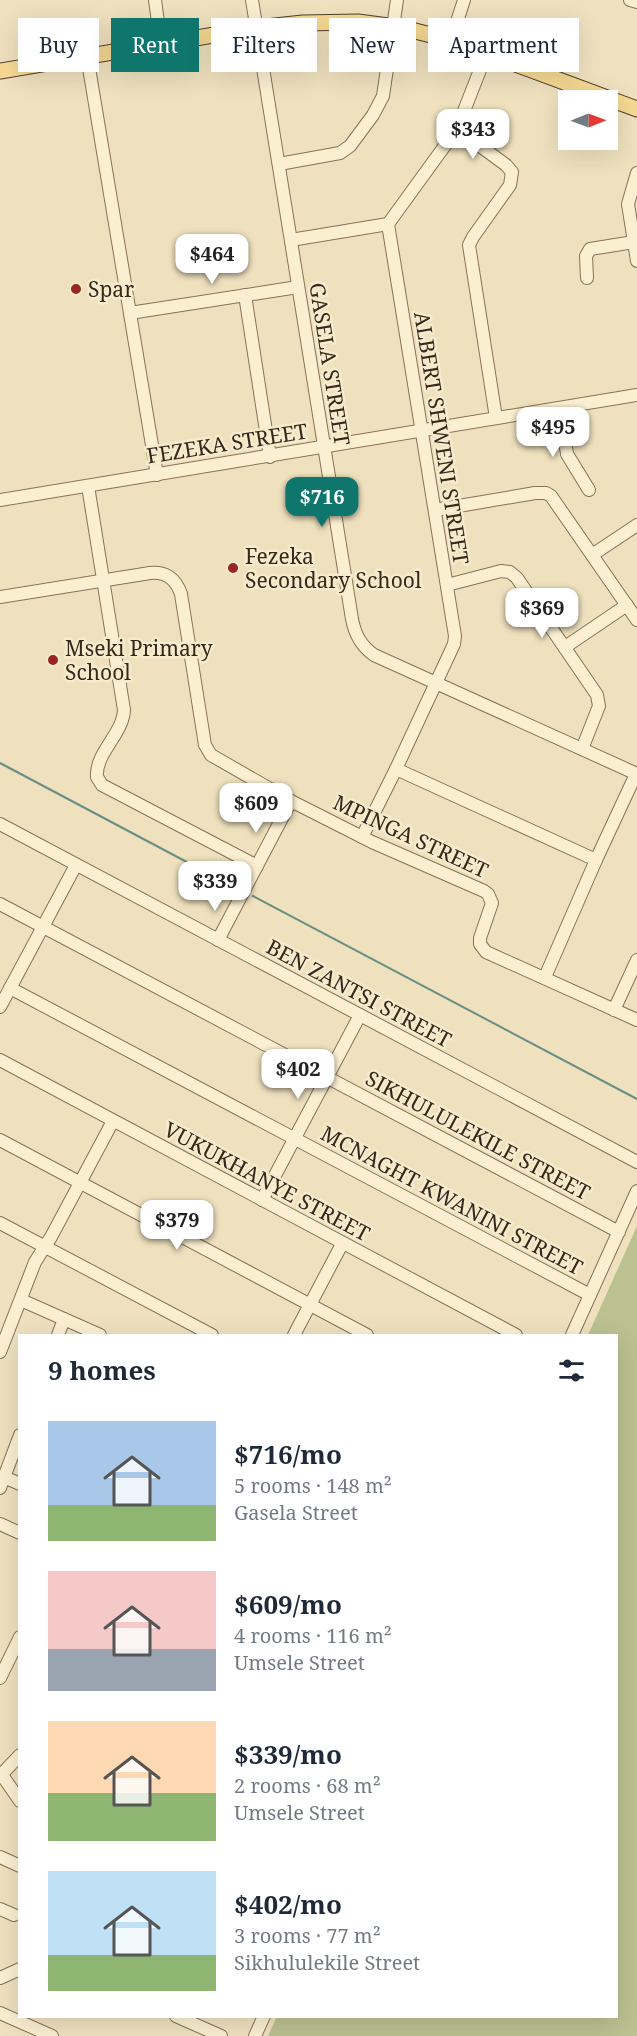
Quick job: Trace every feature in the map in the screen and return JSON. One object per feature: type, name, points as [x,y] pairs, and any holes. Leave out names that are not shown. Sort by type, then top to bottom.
[{"type":"main road","points":[[0,70],[18,67]]},
{"type":"main road","points":[[529,72],[568,90]]},
{"type":"main road","points":[[618,104],[637,109]]},
{"type":"street","points":[[155,0],[157,18]]},
{"type":"street","name":"GASELA STREET","points":[[252,0],[255,18]]},
{"type":"street","points":[[394,18],[397,0]]},
{"type":"street","points":[[458,18],[464,0]]},
{"type":"street","points":[[630,0],[637,3]]},
{"type":"street","points":[[90,72],[157,475]]},
{"type":"street","name":"GASELA STREET","points":[[263,72],[354,630],[361,644],[374,656],[637,774]]},
{"type":"street","points":[[279,164],[334,155],[350,146],[381,102],[386,72]]},
{"type":"street","points":[[291,240],[388,224],[458,129],[479,72]]},
{"type":"street","points":[[458,129],[512,172],[510,185],[469,245],[496,418]]},
{"type":"street","points":[[637,173],[628,199],[637,261]]},
{"type":"street","name":"ALBERT SHWENI STREET","points":[[362,837],[396,769],[455,636],[388,224]]},
{"type":"street","points":[[587,278],[586,256],[590,249],[634,242]]},
{"type":"street","points":[[130,313],[298,287]]},
{"type":"street","points":[[245,295],[270,457]]},
{"type":"street","name":"FEZEKA STREET","points":[[0,500],[637,395]]},
{"type":"street","points":[[560,408],[567,454],[589,490]]},
{"type":"street","points":[[87,486],[124,710],[122,720],[98,768],[99,782],[257,866]]},
{"type":"street","points":[[435,510],[546,493],[556,501],[637,620]]},
{"type":"street","points":[[592,555],[636,528]]},
{"type":"street","points":[[447,585],[501,571],[510,572],[518,579],[566,647],[599,700],[582,750]]},
{"type":"street","name":"MPINGA STREET","points":[[0,597],[155,573],[164,574],[175,581],[181,594],[208,752],[217,760],[291,801],[362,837],[484,891],[492,903],[481,934],[482,949],[637,1020]]},
{"type":"street","points":[[566,647],[627,605]]},
{"type":"street","points":[[396,769],[596,860]]},
{"type":"street","points":[[545,977],[596,860],[637,774]]},
{"type":"street","points":[[218,940],[291,801]]},
{"type":"street","name":"BEN ZANTSI STREET","points":[[0,824],[637,1162]]},
{"type":"street","points":[[0,1007],[76,865]]},
{"type":"street","name":"SIKHULULEKILE STREET","points":[[0,904],[619,1232]]},
{"type":"street","points":[[614,1010],[637,960]]},
{"type":"street","name":"MCNAGHT KWANINI STREET","points":[[10,988],[590,1295]]},
{"type":"street","points":[[262,1200],[360,1015]]},
{"type":"street","name":"VUKUKHANYE STREET","points":[[0,1060],[514,1334]]},
{"type":"street","points":[[0,1352],[34,1266],[113,1121]]},
{"type":"street","points":[[0,1140],[365,1334]]},
{"type":"street","points":[[572,1334],[637,1191]]},
{"type":"street","points":[[0,1223],[209,1334]]},
{"type":"street","points":[[295,1334],[342,1244]]},
{"type":"street","points":[[21,1300],[98,1334]]},
{"type":"street","points":[[58,1334],[64,1319]]},
{"type":"street","points":[[18,1440],[2,1483],[18,1485]]},
{"type":"street","points":[[0,1524],[18,1532]]},
{"type":"street","points":[[0,1678],[18,1641]]},
{"type":"street","points":[[18,1757],[1,1776],[18,1798]]},
{"type":"street","points":[[1,1860],[18,1865]]},
{"type":"street","points":[[0,1909],[14,1915]]},
{"type":"street","points":[[0,1978],[18,1970]]},
{"type":"street","points":[[0,2013],[52,2036]]},
{"type":"street","points":[[180,2018],[221,2036]]},
{"type":"street","points":[[255,2036],[263,2018]]},
{"type":"green space","points":[[637,1226],[637,2036],[268,2036],[276,2018],[618,2018],[618,1334],[588,1334]]},
{"type":"waterway","points":[[0,763],[234,887]]},
{"type":"waterway","points":[[253,896],[637,1099]]},
{"type":"place","name":"Spar","points":[[76,289]]},
{"type":"place","name":"Fezeka Secondary School","points":[[233,568]]},
{"type":"place","name":"Mseki Primary School","points":[[53,660]]}]
